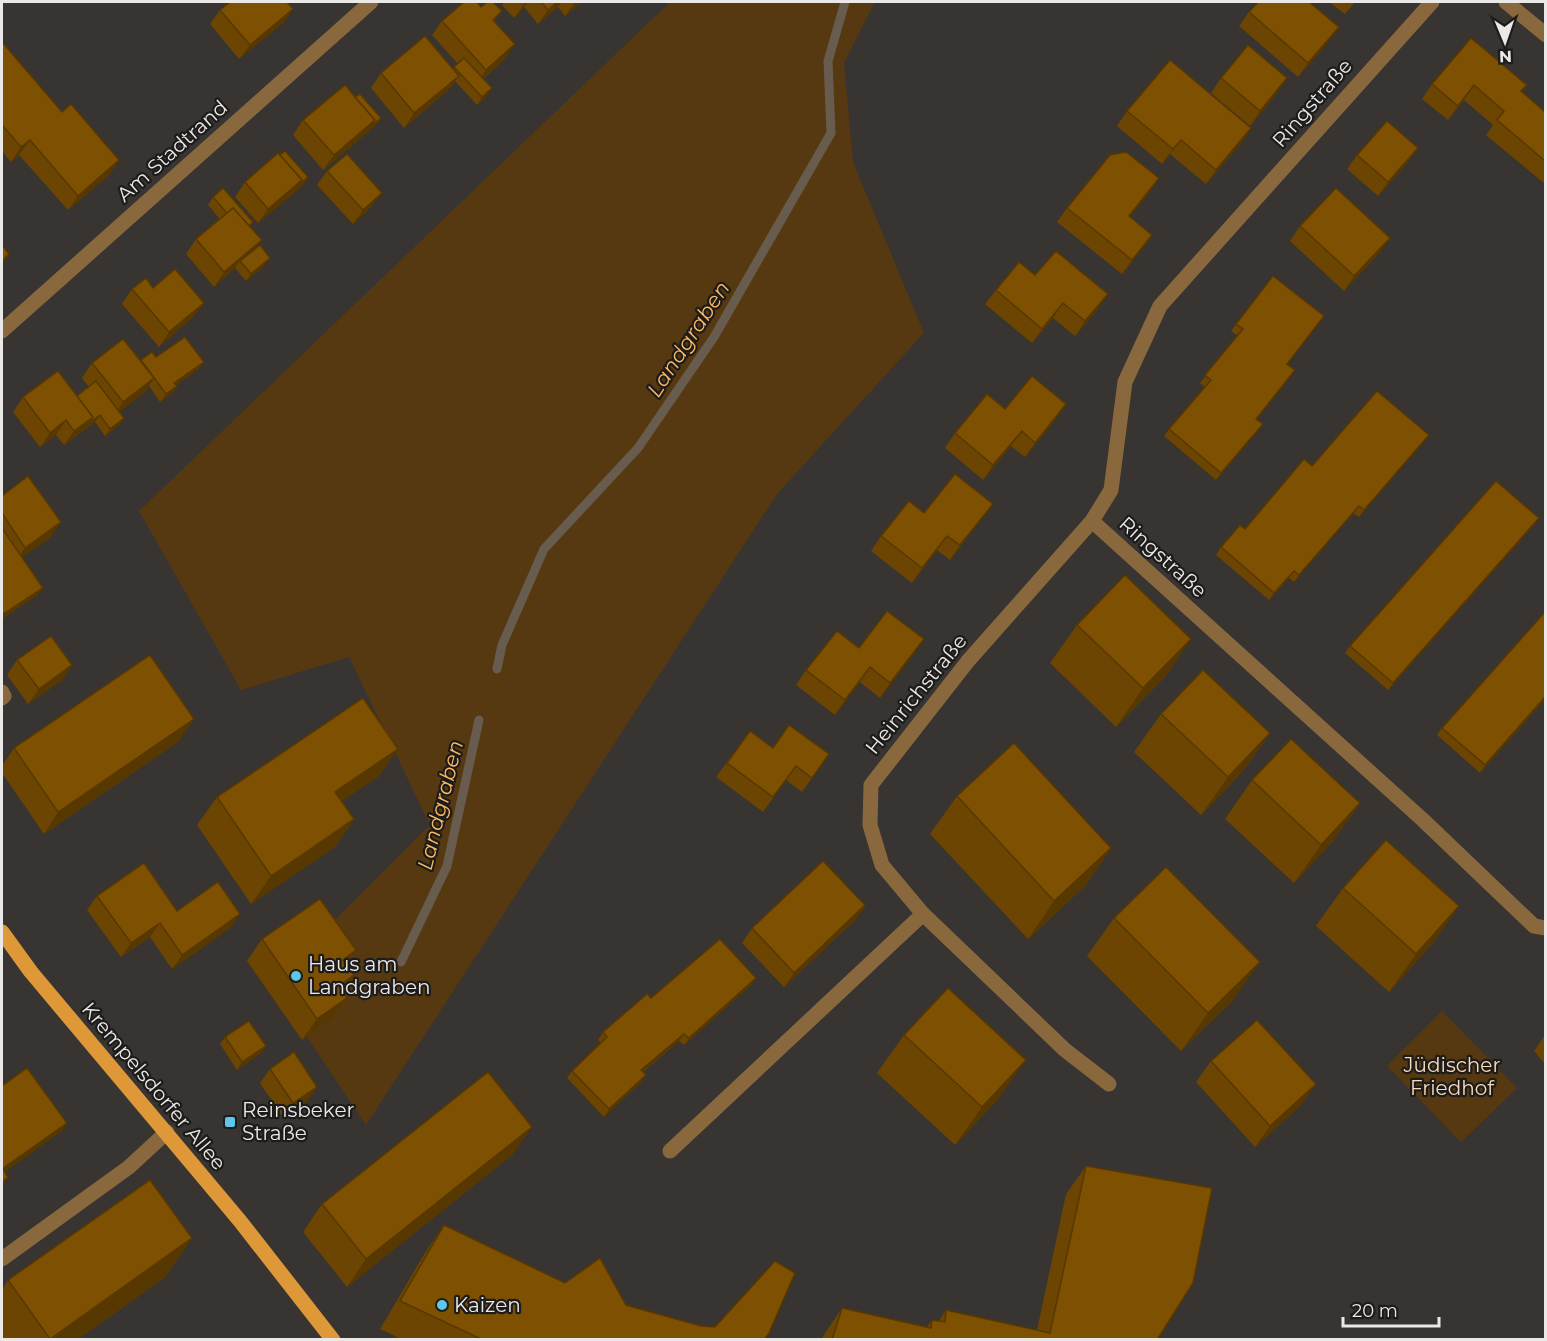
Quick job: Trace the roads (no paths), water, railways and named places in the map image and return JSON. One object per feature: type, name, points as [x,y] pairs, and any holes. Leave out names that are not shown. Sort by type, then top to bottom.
[{"type":"main road","name":"Krempelsdorfer Allee","points":[[2,932],[31,972],[166,1132],[333,1340]]},
{"type":"street","name":"Ringstraße","points":[[1432,2],[1160,306],[1125,382],[1111,490],[1092,521],[1423,820],[1534,926],[1545,928]]},
{"type":"street","points":[[1506,2],[1545,35]]},
{"type":"street","name":"Am Stadtrand","points":[[2,331],[363,4]]},
{"type":"street","name":"Heinrichstraße","points":[[1092,521],[968,661],[871,785],[870,825],[882,865],[923,914],[1065,1050],[1109,1084]]},
{"type":"street","points":[[2,692],[4,696],[2,698]]},
{"type":"street","points":[[670,1151],[923,914]]},
{"type":"street","points":[[2,1259],[129,1167],[166,1132]]},
{"type":"waterway","name":"Landgraben","points":[[497,669],[502,645],[544,549],[638,448],[714,337],[831,133],[828,61],[845,2]]},
{"type":"waterway","name":"Landgraben","points":[[401,962],[447,866],[479,720]]},
{"type":"place","name":"Haus am Landgraben","points":[[296,976]]},
{"type":"place","name":"Reinsbeker Straße","points":[[230,1122]]},
{"type":"place","name":"Kaizen","points":[[442,1305]]},
{"type":"park label","name":"Jüdischer Friedhof","points":[[1452,1076]]}]
